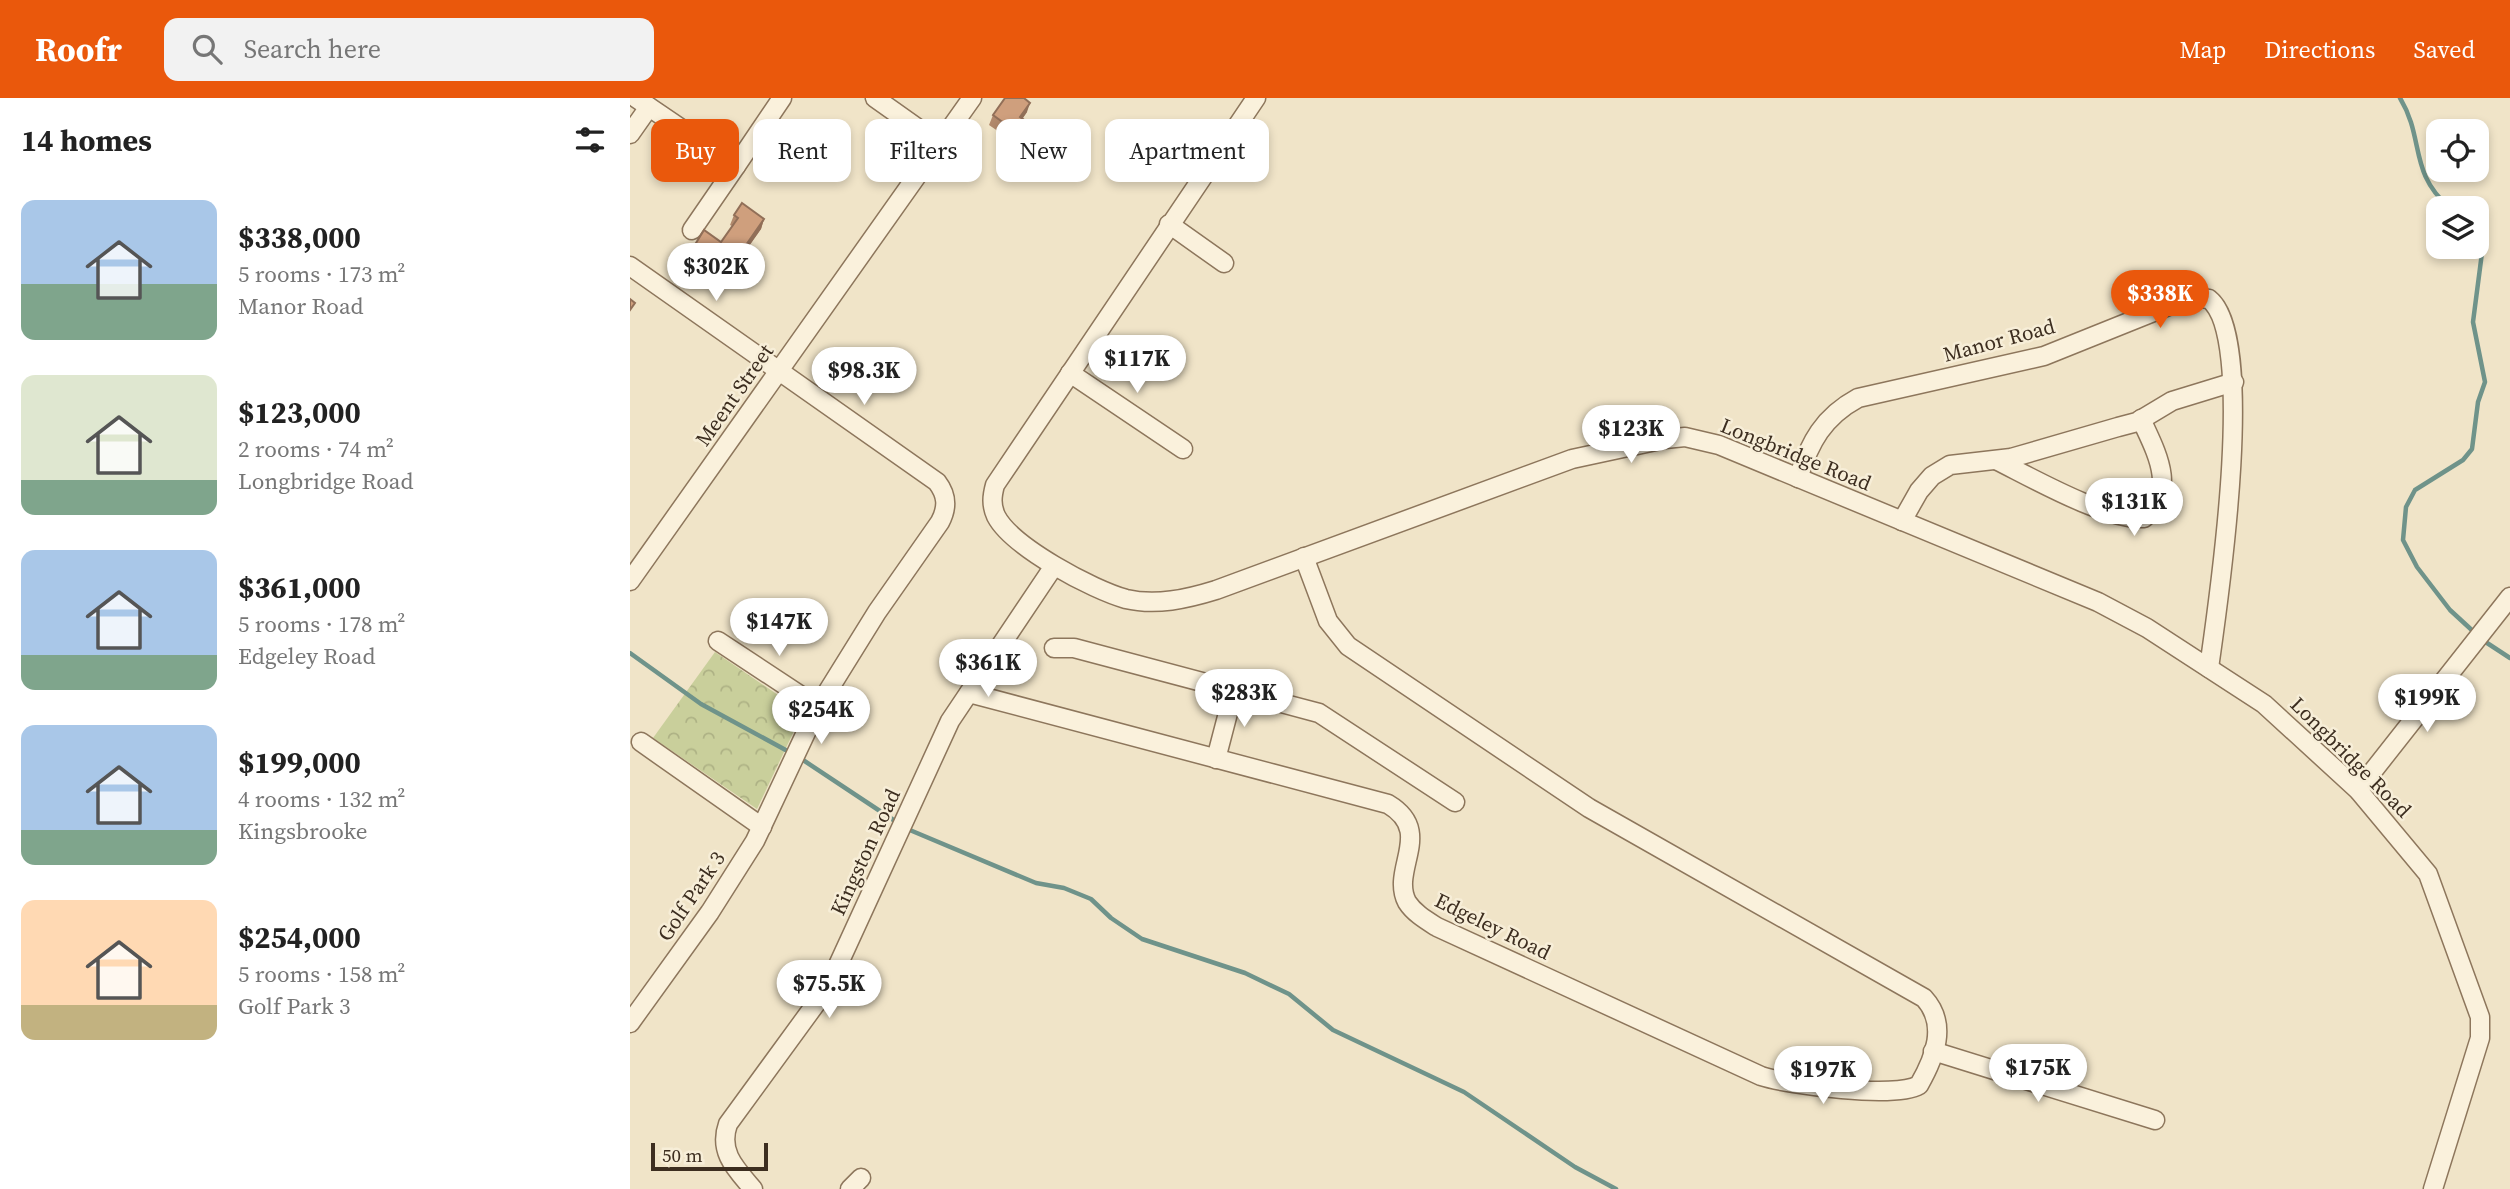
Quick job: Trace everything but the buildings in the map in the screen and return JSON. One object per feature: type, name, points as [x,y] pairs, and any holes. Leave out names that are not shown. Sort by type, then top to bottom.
[{"type":"street","points":[[739,162],[782,98]]},
{"type":"street","points":[[874,98],[904,119]]},
{"type":"street","name":"Meent Street","points":[[957,119],[972,98]]},
{"type":"street","name":"Longbridge Road","points":[[1256,98],[1004,470],[991,498],[997,518],[1007,530],[1054,566],[1125,598],[1157,601],[1195,597],[1572,459],[1685,437],[1719,445],[2098,602],[2209,668],[2287,722],[2358,790],[2428,874],[2480,1017],[2480,1038],[2433,1189]]},
{"type":"street","points":[[630,134],[642,103],[666,119]]},
{"type":"street","points":[[692,230],[725,182]]},
{"type":"street","name":"Meent Street","points":[[630,581],[913,182]]},
{"type":"street","points":[[1169,223],[1224,263]]},
{"type":"street","name":"Golf Park 3","points":[[630,266],[937,482],[945,496],[946,507],[940,522],[877,612],[818,707],[762,827],[710,912],[630,1023]]},
{"type":"street","name":"Manor Road","points":[[1798,478],[1818,430],[1838,409],[1858,398],[2043,356],[2191,297],[2209,299],[2220,313],[2234,382],[2232,449],[2209,668]]},
{"type":"street","points":[[1070,373],[1183,449]]},
{"type":"street","points":[[1902,521],[1919,491],[1932,476],[1950,465],[1998,461],[2141,419],[2172,401],[2234,382]]},
{"type":"street","points":[[1998,461],[2054,489],[2124,517],[2144,518],[2154,510],[2163,489],[2159,458],[2141,419]]},
{"type":"street","name":"Edgeley Road","points":[[969,693],[1388,804],[1404,818],[1410,829],[1403,885],[1408,903],[1418,915],[1437,927],[1744,1070],[1797,1085],[1906,1091],[1919,1085],[1938,1037],[1937,1015],[1924,998],[1589,808],[1348,646],[1328,621],[1304,557]]},
{"type":"street","name":"Kingston Road","points":[[753,1189],[733,1166],[725,1150],[724,1136],[728,1124],[828,987],[950,721],[1054,566]]},
{"type":"street","points":[[2358,790],[2510,597]]},
{"type":"street","points":[[718,641],[818,707]]},
{"type":"street","points":[[1054,648],[1074,649],[1319,713],[1455,802]]},
{"type":"street","points":[[1216,759],[1234,690]]},
{"type":"street","points":[[641,742],[762,827]]},
{"type":"street","points":[[1933,1051],[2155,1121]]},
{"type":"green space","points":[[715,652],[803,712],[757,809],[653,738]]},
{"type":"waterway","points":[[2400,98],[2408,113],[2422,168],[2438,196]]},
{"type":"waterway","points":[[2475,633],[2450,610],[2417,567],[2403,540],[2406,507],[2415,490],[2463,460],[2472,449],[2478,402],[2485,382],[2473,322],[2481,259]]},
{"type":"waterway","points":[[2481,639],[2510,658]]},
{"type":"waterway","points":[[630,653],[701,704],[793,754]]},
{"type":"waterway","points":[[800,758],[898,823]]},
{"type":"waterway","points":[[905,828],[1036,883],[1064,888],[1091,899],[1111,918],[1142,939],[1245,973],[1289,994],[1333,1030],[1464,1092],[1575,1167],[1616,1189]]}]
